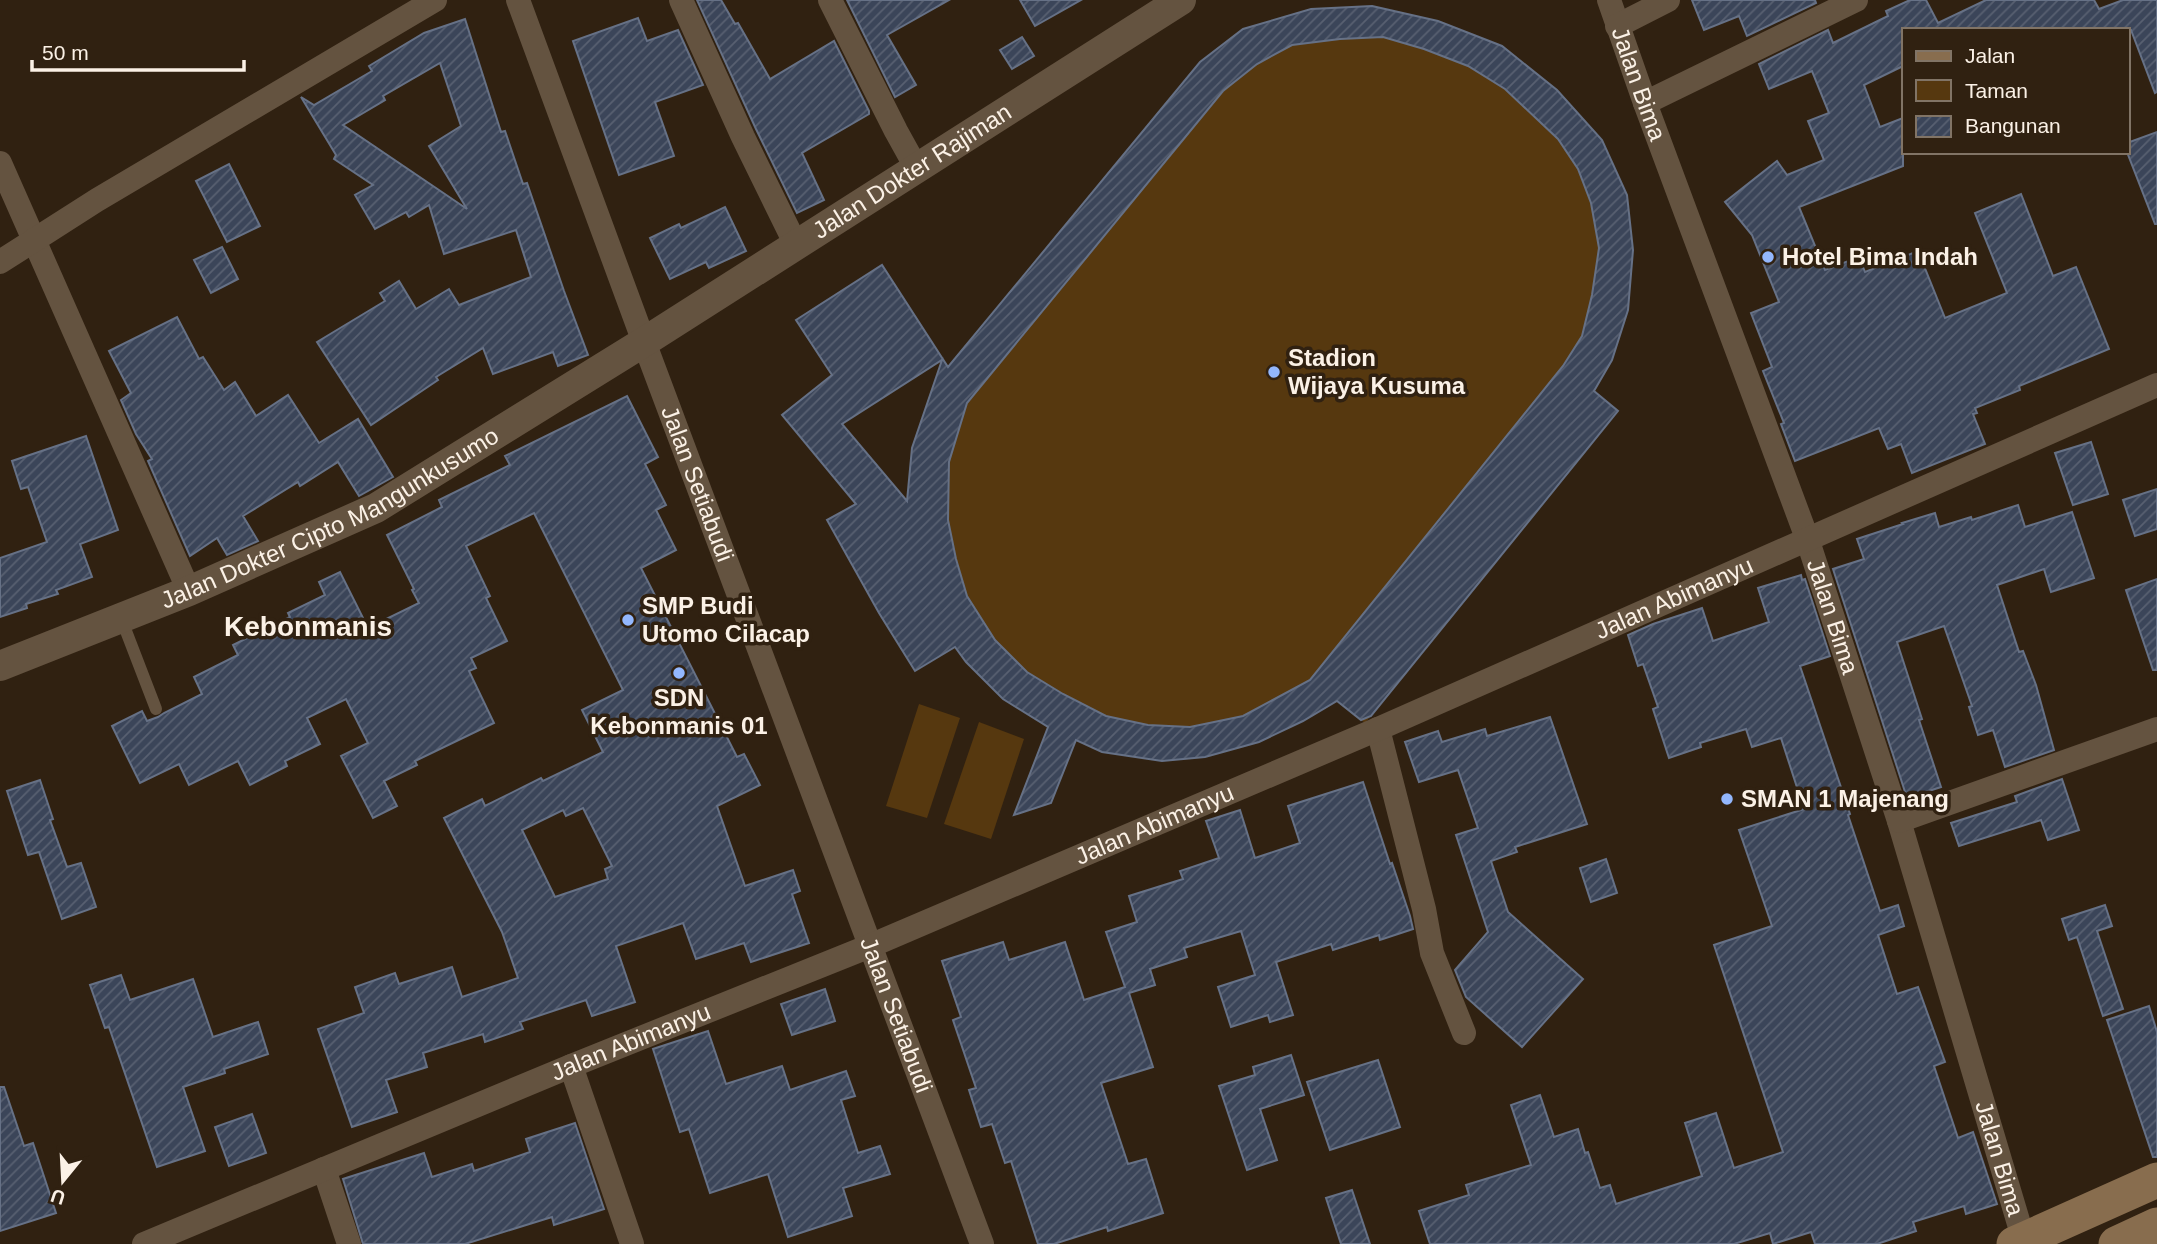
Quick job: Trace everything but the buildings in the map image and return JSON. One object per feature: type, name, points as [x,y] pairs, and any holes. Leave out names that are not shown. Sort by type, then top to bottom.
[{"type":"main road","points":[[2021,1243],[2157,1180]]},
{"type":"main road","points":[[2116,1244],[2157,1225]]},
{"type":"street","points":[[0,262],[97,200],[435,0]]},
{"type":"street","name":"Jalan Setiabudi","points":[[518,0],[982,1244]]},
{"type":"street","points":[[681,0],[796,245]]},
{"type":"street","points":[[830,0],[895,131],[917,169]]},
{"type":"street","name":"Jalan Bima","points":[[1608,0],[1807,538],[1899,821],[2021,1243]]},
{"type":"street","points":[[1617,26],[1668,0]]},
{"type":"street","points":[[1645,103],[1856,0]]},
{"type":"street","name":"Jalan Dokter Rajiman","points":[[644,342],[917,169],[1167,4]]},
{"type":"street","points":[[0,163],[189,591]]},
{"type":"street","name":"Jalan Dokter Cipto Mangunkusumo","points":[[0,667],[189,591],[376,508],[644,342]]},
{"type":"street","name":"Jalan Abimanyu","points":[[144,1244],[197,1234],[324,1169],[870,946],[1378,729],[2157,385]]},
{"type":"street","points":[[1378,729],[1424,909],[1432,953],[1464,1033]]},
{"type":"street","points":[[1899,821],[2157,729]]},
{"type":"street","points":[[571,1066],[632,1244]]},
{"type":"street","points":[[324,1169],[349,1244]]},
{"type":"lane","points":[[121,618],[156,709]]},
{"type":"green space","name":"Stadion Wijaya Kusuma","points":[[1372,6],[1438,21],[1502,46],[1557,90],[1633,250],[1628,310],[1612,360],[1594,391],[1618,411],[1365,723],[1337,701],[1259,742],[1205,757],[1162,761],[1102,752],[1045,725],[1003,699],[966,662],[933,615],[907,502],[912,448],[933,385],[1200,62],[1243,29],[1311,9]]},
{"type":"green space","points":[[919,704],[960,718],[927,818],[886,806]]},
{"type":"green space","points":[[979,722],[1024,739],[991,839],[944,824]]},
{"type":"place","name":"Hotel Bima Indah","points":[[1768,257]]},
{"type":"place","name":"Stadion Wijaya Kusuma","points":[[1274,372]]},
{"type":"place","name":"SMP Budi Utomo Cilacap","points":[[628,620]]},
{"type":"place","name":"SDN Kebonmanis 01","points":[[679,673]]},
{"type":"place","name":"SMAN 1 Majenang","points":[[1727,799]]},
{"type":"district","name":"Kebonmanis","points":[[308,626]]}]
